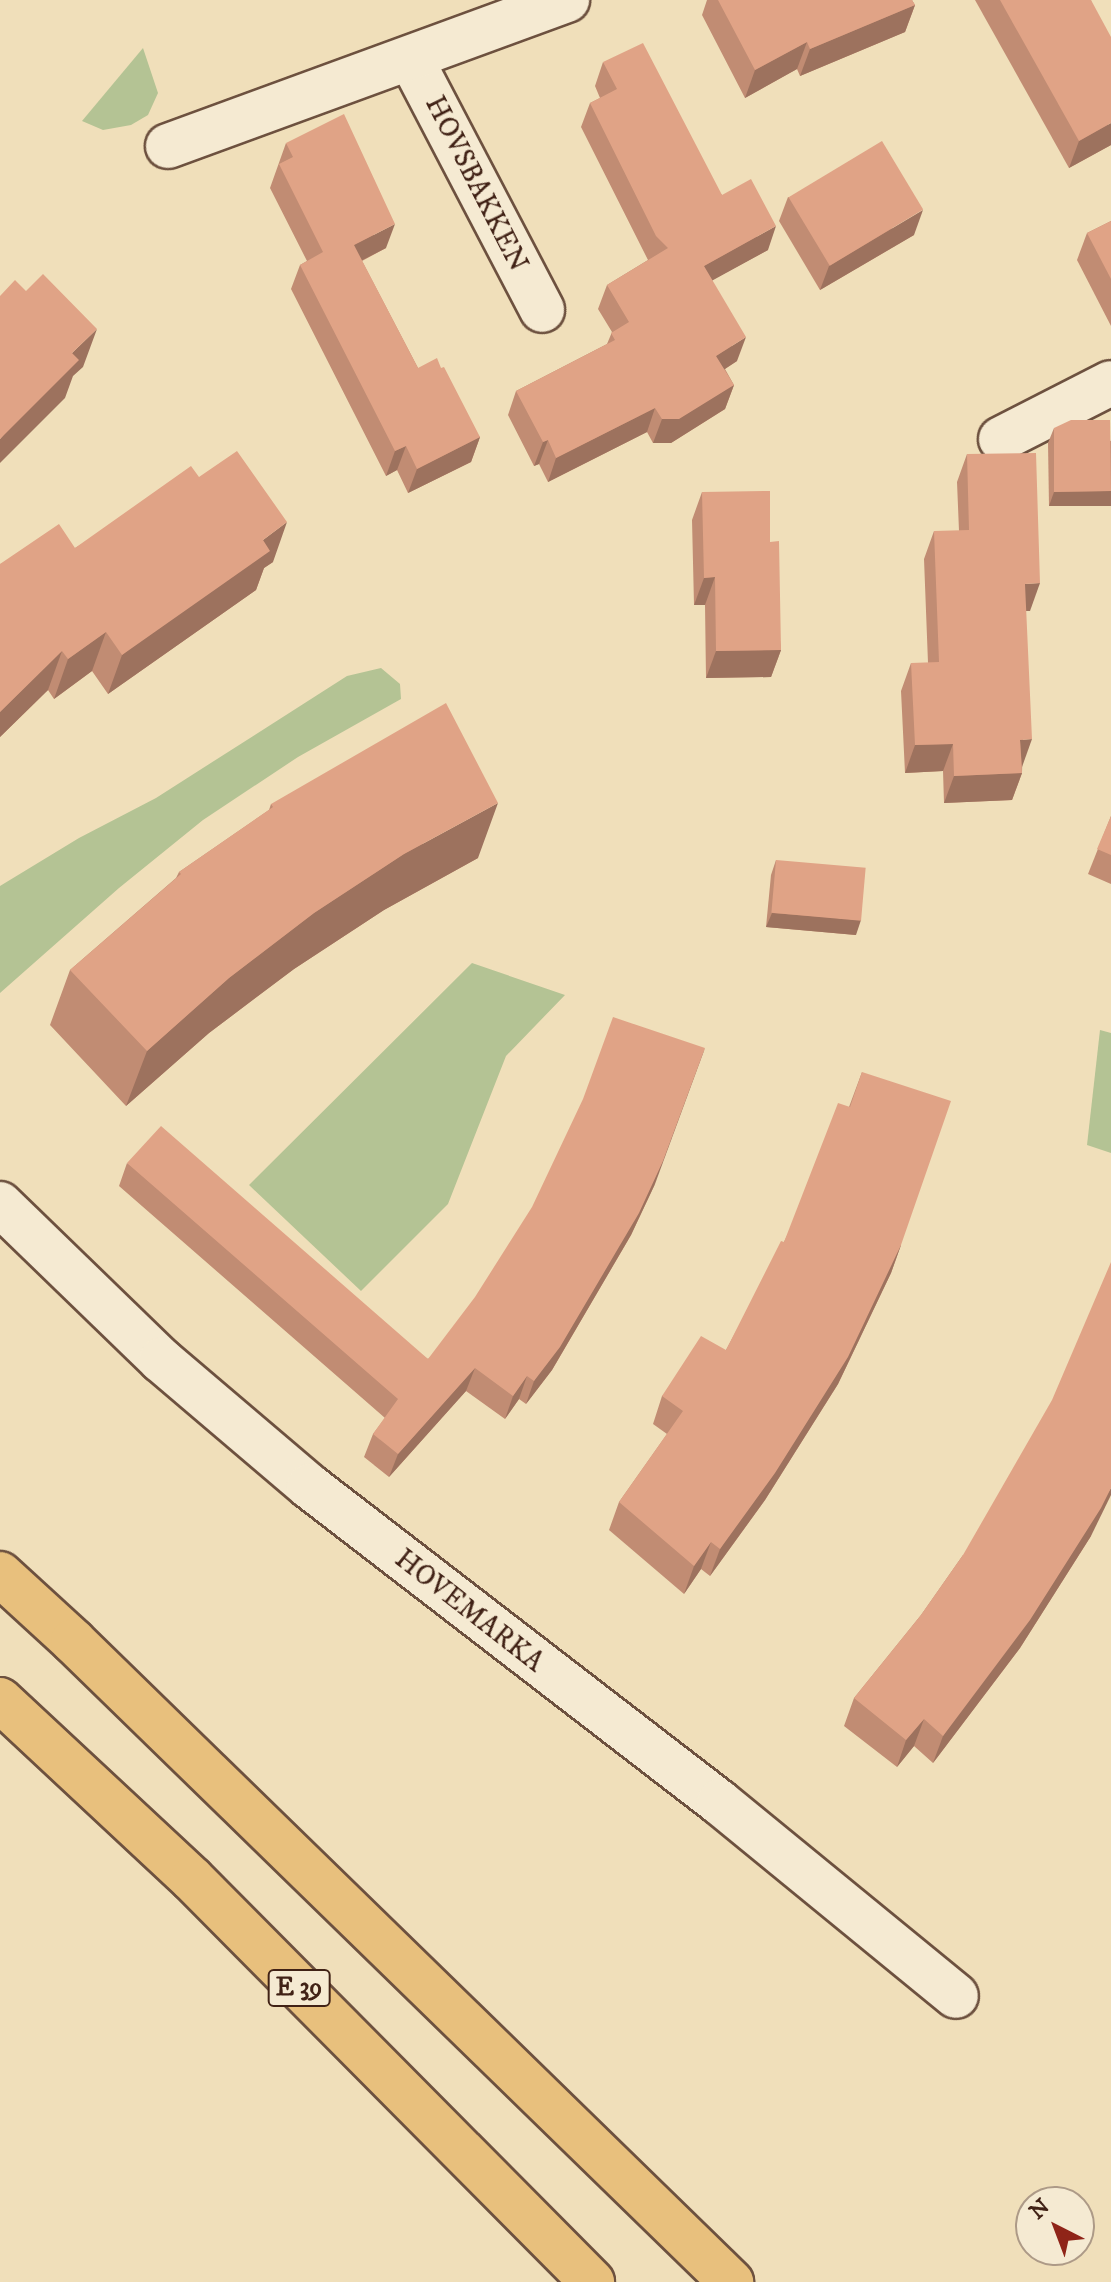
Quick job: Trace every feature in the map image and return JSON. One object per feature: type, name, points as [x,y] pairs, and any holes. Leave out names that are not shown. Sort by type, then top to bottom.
[{"type":"highway","points":[[0,1549],[73,1641]]},
{"type":"highway","points":[[0,1574],[73,1641],[731,2282]]},
{"type":"highway","name":"E 39","points":[[0,1700],[192,1879],[592,2282]]},
{"type":"street","points":[[168,146],[567,0]]},
{"type":"street","name":"HOVSBAKKEN","points":[[411,59],[542,310]]},
{"type":"street","points":[[1001,439],[1111,383]]},
{"type":"street","name":"HOVEMARKA","points":[[0,1204],[150,1350],[309,1486],[719,1802],[956,1996]]},
{"type":"green space","points":[[143,48],[158,93],[148,115],[131,125],[103,130],[82,121]]},
{"type":"green space","points":[[381,668],[400,684],[401,699],[298,757],[203,820],[119,888],[0,993],[0,886],[79,838],[156,798],[347,676]]},
{"type":"green space","points":[[472,963],[565,995],[506,1056],[448,1204],[361,1291],[249,1185]]},
{"type":"green space","points":[[1100,1030],[1111,1033],[1111,1153],[1087,1145]]},
{"type":"building","points":[[718,0],[912,0],[915,5],[810,49],[807,42],[755,70]]},
{"type":"building","points":[[1000,0],[1091,0],[1111,37],[1111,123],[1079,141]]},
{"type":"building","points":[[643,43],[722,195],[751,179],[776,226],[704,266],[746,337],[716,356],[734,385],[679,419],[662,419],[655,408],[556,458],[548,440],[543,442],[516,391],[615,340],[611,333],[629,322],[607,285],[668,248],[656,236],[590,103],[617,89],[603,62]]},
{"type":"building","points":[[344,114],[395,224],[354,245],[418,368],[437,358],[480,437],[417,469],[406,446],[395,451],[300,265],[323,252],[279,164],[293,157],[286,143]]},
{"type":"building","points":[[882,141],[923,210],[830,266],[789,197]]},
{"type":"building","points":[[1111,221],[1111,279],[1087,233]]},
{"type":"building","points":[[43,274],[97,329],[72,353],[79,360],[0,439],[0,296],[15,280],[26,291]]},
{"type":"building","points":[[1071,420],[1110,420],[1111,491],[1054,492],[1054,428]]},
{"type":"building","points":[[237,451],[287,522],[263,540],[270,551],[122,655],[106,632],[68,659],[62,651],[0,712],[0,564],[59,524],[75,548],[191,466],[199,477]]},
{"type":"building","points":[[1036,453],[1040,583],[1025,584],[1032,739],[1020,740],[1022,773],[954,776],[953,744],[915,745],[911,663],[939,662],[934,531],[969,530],[967,454]]},
{"type":"building","points":[[770,491],[770,542],[779,541],[781,650],[716,651],[715,577],[704,578],[702,492]]},
{"type":"building","points":[[446,703],[498,803],[404,854],[314,913],[229,978],[147,1051],[70,970],[181,874],[179,872],[273,807],[271,804]]},
{"type":"building","points":[[1111,816],[1111,855],[1097,849]]},
{"type":"building","points":[[776,860],[866,868],[861,921],[771,913]]},
{"type":"building","points":[[613,1017],[705,1048],[663,1161],[639,1213],[560,1347],[534,1381],[527,1376],[513,1396],[475,1368],[398,1454],[373,1434],[398,1399],[127,1163],[161,1126],[428,1359],[475,1297],[532,1207],[583,1099]]},
{"type":"building","points":[[862,1072],[951,1101],[901,1245],[848,1357],[775,1473],[720,1549],[711,1542],[694,1566],[619,1502],[683,1411],[662,1396],[701,1336],[726,1350],[781,1241],[784,1242],[838,1103],[850,1107]]},
{"type":"building","points":[[1111,1262],[1111,1488],[1030,1620],[943,1736],[924,1719],[906,1740],[854,1698],[921,1615],[963,1555],[1052,1400]]}]
